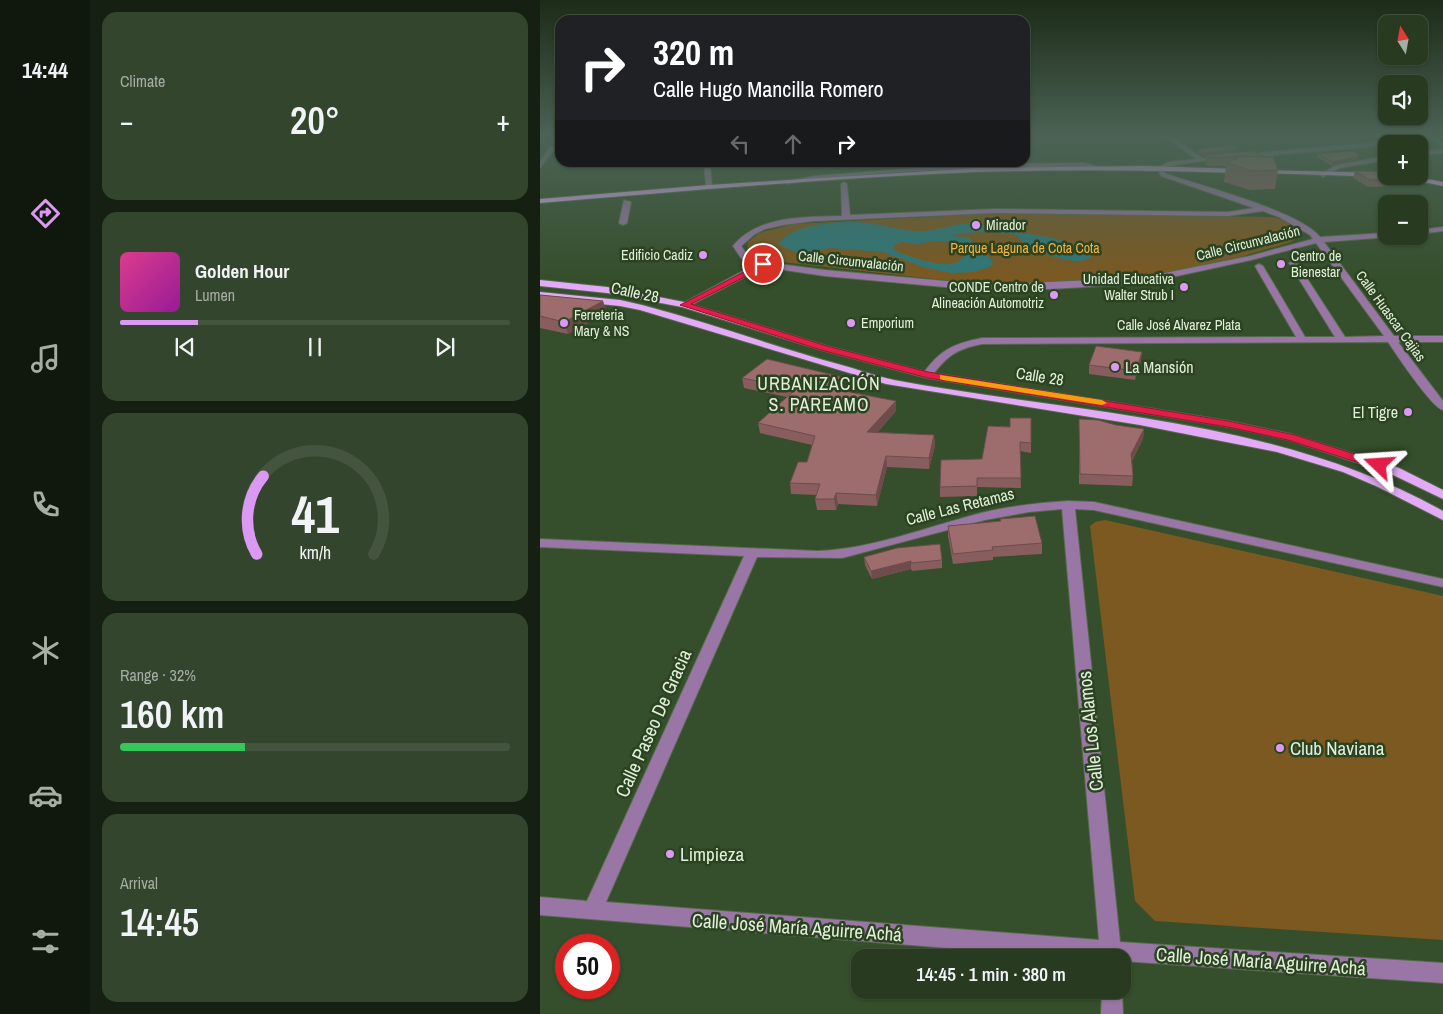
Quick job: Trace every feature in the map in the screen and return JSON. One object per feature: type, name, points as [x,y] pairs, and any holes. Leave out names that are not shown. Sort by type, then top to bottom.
[{"type":"main road","points":[[540,201],[757,184]]},
{"type":"main road","points":[[540,209],[840,184]]},
{"type":"main road","name":"Calle 28","points":[[540,283],[607,290],[684,305],[824,348],[928,375],[1148,410],[1282,435],[1395,471],[1443,496]]},
{"type":"main road","name":"Calle 28","points":[[540,295],[620,303],[642,308],[891,382],[1143,422],[1280,448],[1376,480],[1413,497],[1443,516]]},
{"type":"main road","points":[[642,308],[658,299]]},
{"type":"main road","points":[[918,387],[928,375]]},
{"type":"main road","points":[[1143,422],[1148,410]]},
{"type":"main road","points":[[1338,466],[1346,454]]},
{"type":"street","points":[[844,184],[846,217]]},
{"type":"street","points":[[1190,184],[1262,209]]},
{"type":"street","points":[[623,223],[628,202]]},
{"type":"street","name":"Calle Circunvalación","points":[[1262,209],[1282,215],[1302,225],[1318,240],[1251,258],[1140,281],[1005,287],[945,284],[763,264],[750,260],[738,252],[737,246],[742,239],[757,230],[787,222],[846,217],[995,211],[1228,214],[1262,209]]},
{"type":"street","points":[[1428,231],[1443,229]]},
{"type":"street","points":[[1318,240],[1378,236]]},
{"type":"street","name":"Calle Huascar Cajias","points":[[1318,240],[1390,339],[1443,407]]},
{"type":"street","points":[[1293,263],[1341,338]]},
{"type":"street","points":[[684,305],[763,264]]},
{"type":"street","points":[[1260,266],[1301,338]]},
{"type":"street","name":"Calle José Alvarez Plata","points":[[928,375],[941,356],[955,346],[982,341],[1301,338],[1443,339]]},
{"type":"street","name":"Calle Las Retamas","points":[[540,543],[817,555],[842,554],[984,516],[1030,508],[1068,505],[1094,506],[1443,582]]},
{"type":"street","name":"Calle Los Alamos","points":[[1068,505],[1111,949]]},
{"type":"street","name":"Calle Paseo De Gracia","points":[[592,911],[752,552]]},
{"type":"street","name":"Calle José María Aguirre Achá","points":[[540,906],[1051,949]]},
{"type":"street","name":"Calle José María Aguirre Achá","points":[[1131,955],[1443,973]]},
{"type":"street","points":[[1112,999],[1112,1014]]},
{"type":"green space","name":"Parque Laguna de Cota Cota","points":[[1003,213],[1271,217],[1289,222],[1302,234],[1291,242],[1240,257],[1169,272],[1142,277],[1038,283],[952,281],[773,261],[756,257],[747,250],[748,242],[759,233],[793,224]]},
{"type":"green space","name":"Club Naviana","points":[[1105,520],[1443,596],[1443,940],[1155,921],[1135,901],[1090,526],[1095,522]]},
{"type":"water","points":[[976,222],[991,228],[1060,240],[1073,244],[1091,257],[1077,261],[1058,258],[1031,248],[1012,234],[995,232],[965,233],[952,236],[968,237],[990,258],[993,263],[992,266],[973,272],[951,273],[923,267],[883,252],[831,248],[798,253],[778,244],[795,231],[820,224],[869,223],[919,231]],"holes":[[[934,241],[963,245],[966,248],[965,256],[955,263],[941,264],[907,255],[894,250],[893,246],[901,242],[916,244]]]},
{"type":"building","points":[[540,295],[603,301],[564,322],[540,316]]},
{"type":"building","points":[[1096,346],[1142,352],[1136,371],[1089,365]]},
{"type":"building","points":[[767,359],[842,377],[829,388],[896,401],[867,432],[934,435],[929,458],[886,456],[876,495],[836,493],[834,499],[815,499],[820,484],[790,483],[798,462],[807,462],[815,436],[758,423],[796,389],[742,378]]},
{"type":"building","points":[[1010,418],[1031,418],[1031,443],[1020,442],[1021,478],[977,478],[977,486],[940,487],[941,460],[982,459],[988,426],[1010,427]]},
{"type":"building","points":[[1079,419],[1098,420],[1144,429],[1131,454],[1133,476],[1080,474]]},
{"type":"building","points":[[1035,516],[1042,543],[992,547],[993,550],[953,554],[948,526]]},
{"type":"building","points":[[940,544],[942,560],[911,563],[911,561],[871,571],[864,557],[897,548]]},
{"type":"slow traffic","points":[[943,377],[1102,403]]},
{"type":"place","name":"Mirador","points":[[976,225]]},
{"type":"place","name":"Edificio Cadiz","points":[[703,255]]},
{"type":"place","name":"Centro de Bienestar","points":[[1281,264]]},
{"type":"place","name":"Unidad Educativa Walter Strub I","points":[[1184,287]]},
{"type":"place","name":"CONDE Centro de Alineación Automotriz","points":[[1054,295]]},
{"type":"place","name":"Ferreteria Mary & NS","points":[[564,323]]},
{"type":"place","name":"Emporium","points":[[851,323]]},
{"type":"place","name":"La Mansión","points":[[1115,367]]},
{"type":"place","name":"El Tigre","points":[[1408,412]]},
{"type":"place","name":"Club Naviana","points":[[1280,748]]},
{"type":"place","name":"Limpieza","points":[[670,854]]},
{"type":"district","name":"URBANIZACIÓN S. PAREAMO","points":[[819,393]]},
{"type":"route","points":[[763,264],[684,305],[824,348],[928,375],[1228,424],[1291,437],[1379,465]]}]
